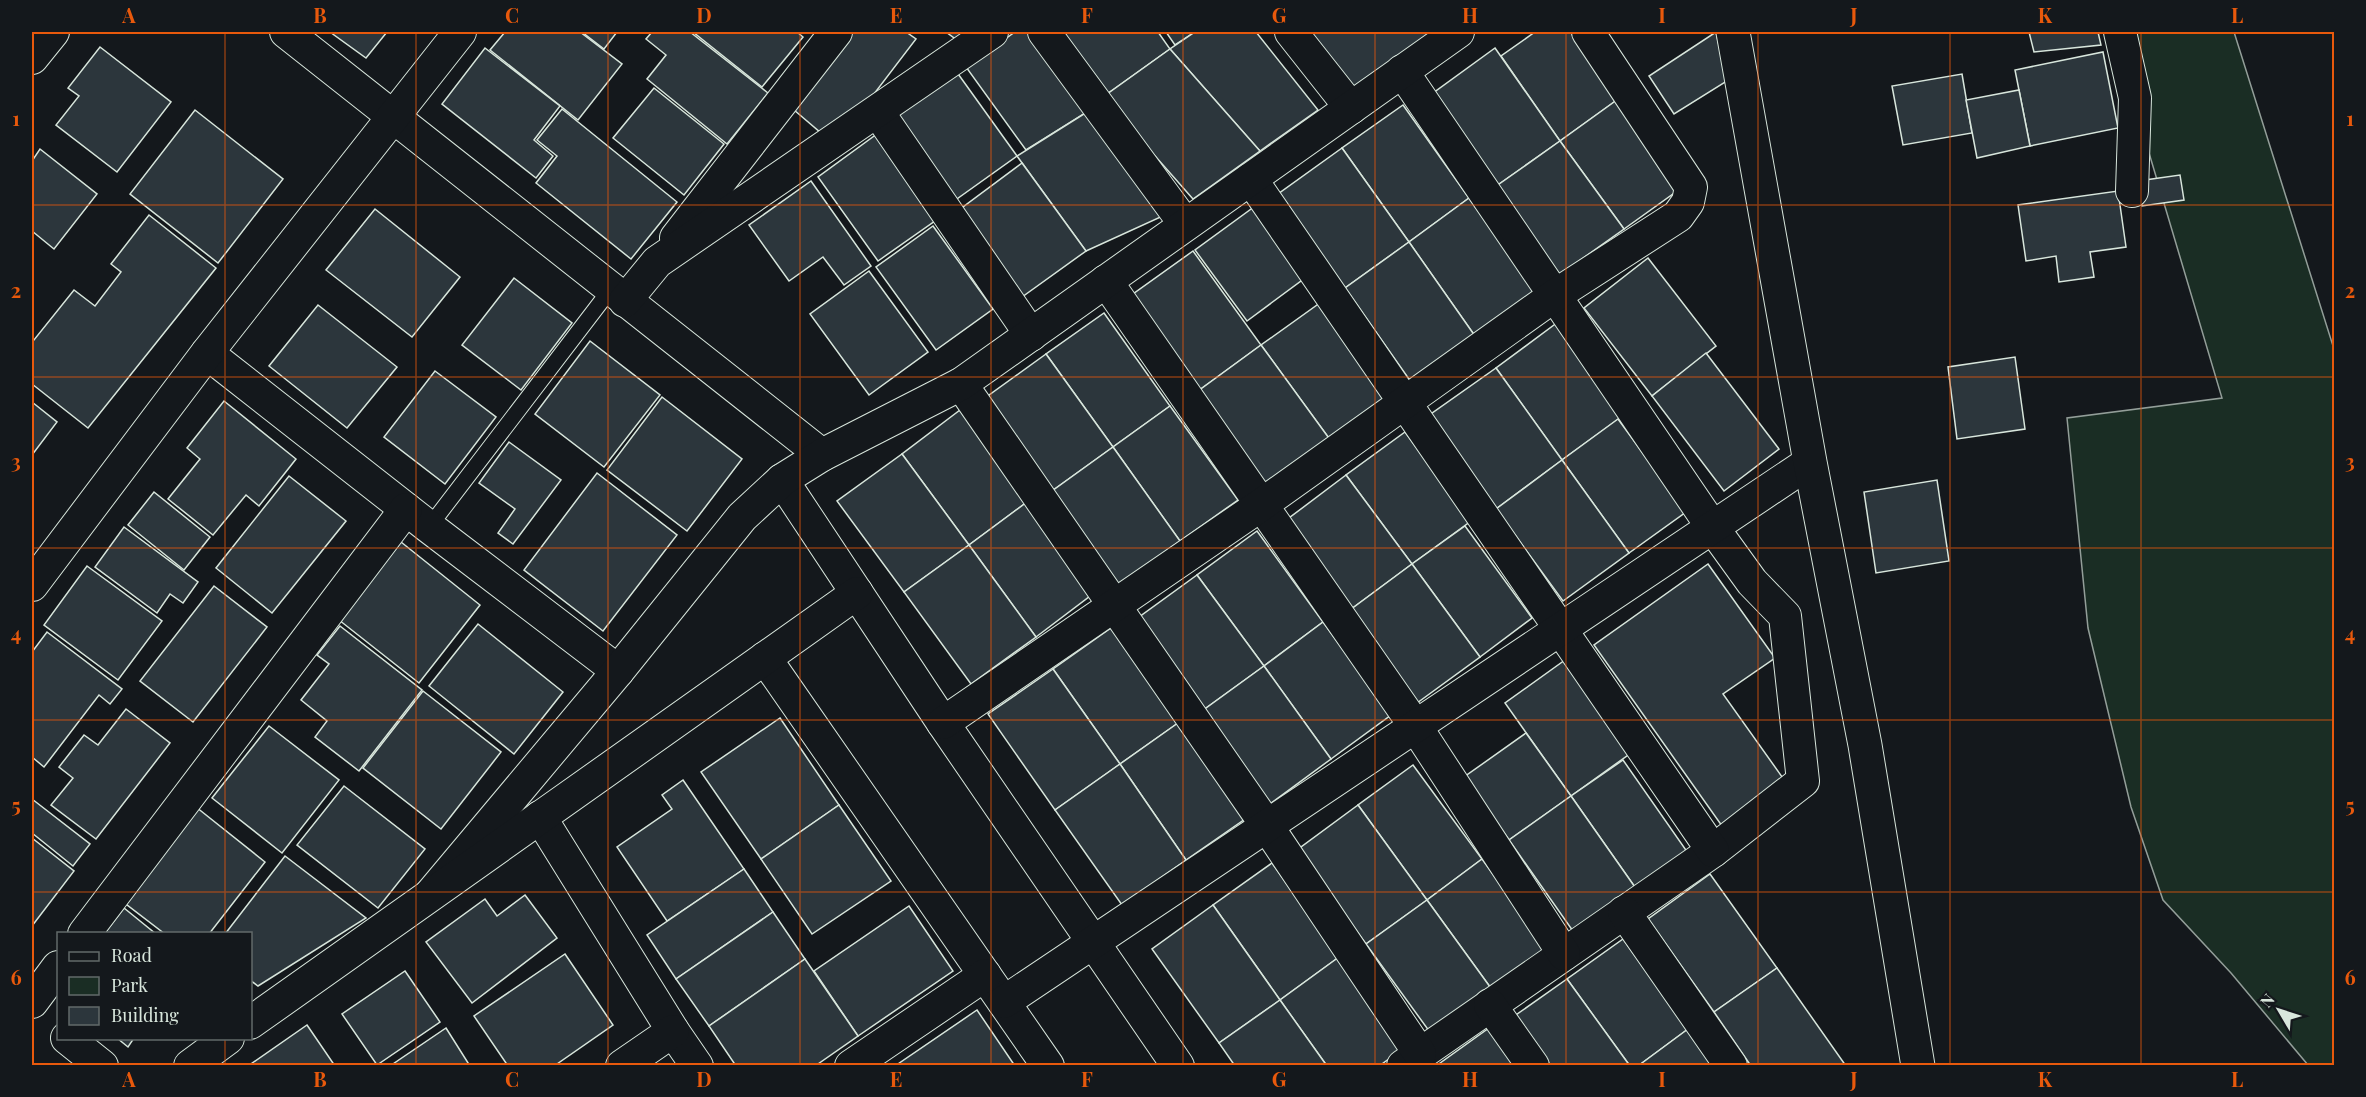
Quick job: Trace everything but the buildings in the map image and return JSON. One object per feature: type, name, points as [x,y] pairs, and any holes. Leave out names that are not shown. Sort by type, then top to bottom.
[{"type":"street","points":[[32,58],[52,32]]},
{"type":"street","points":[[286,32],[822,455]]},
{"type":"street","points":[[37,568],[460,32]]},
{"type":"street","points":[[657,262],[836,32]]},
{"type":"street","points":[[618,295],[657,262],[992,32]]},
{"type":"street","points":[[1044,32],[1185,224]]},
{"type":"street","points":[[1291,32],[1351,108]]},
{"type":"street","points":[[431,894],[618,671],[742,517],[782,480],[822,455],[961,384],[1458,32]]},
{"type":"street","points":[[943,723],[1261,505],[1554,296],[1678,216],[1688,202],[1691,187],[1588,32]]},
{"type":"street","points":[[1733,32],[1810,462],[1865,745],[1916,1065]]},
{"type":"street","points":[[2120,32],[2135,99],[2132,191]]},
{"type":"street","points":[[961,384],[1267,826],[1412,1060],[1713,851],[1803,781],[1785,616],[1752,582],[1713,528],[1402,71]]},
{"type":"street","points":[[878,112],[1031,335]]},
{"type":"street","points":[[1251,178],[1713,851]]},
{"type":"street","points":[[1106,281],[1416,727],[1564,954]]},
{"type":"street","points":[[207,353],[417,518],[618,671]]},
{"type":"street","points":[[1004,1002],[1810,462]]},
{"type":"street","points":[[782,480],[943,723],[1178,1065]]},
{"type":"street","points":[[85,932],[417,518]]},
{"type":"street","points":[[252,1022],[857,593]]},
{"type":"street","points":[[765,658],[1048,1065]]},
{"type":"street","points":[[540,817],[673,1031],[697,1065]]},
{"type":"street","points":[[1624,912],[1731,1065]]},
{"type":"street","points":[[32,1002],[57,968]]},
{"type":"street","points":[[851,1065],[985,975]]},
{"type":"street","points":[[1490,1005],[1533,1065]]},
{"type":"street","points":[[32,1011],[57,1031]]},
{"type":"street","points":[[621,1065],[673,1031]]},
{"type":"street","points":[[70,1040],[102,1065]]},
{"type":"street","points":[[190,1065],[225,1040]]},
{"type":"lane","points":[[417,518],[618,295]]},
{"type":"green space","points":[[2113,32],[2234,32],[2334,349],[2334,1065],[2308,1065],[2231,973],[2163,900],[2131,807],[2088,628],[2067,418],[2222,398]]}]
